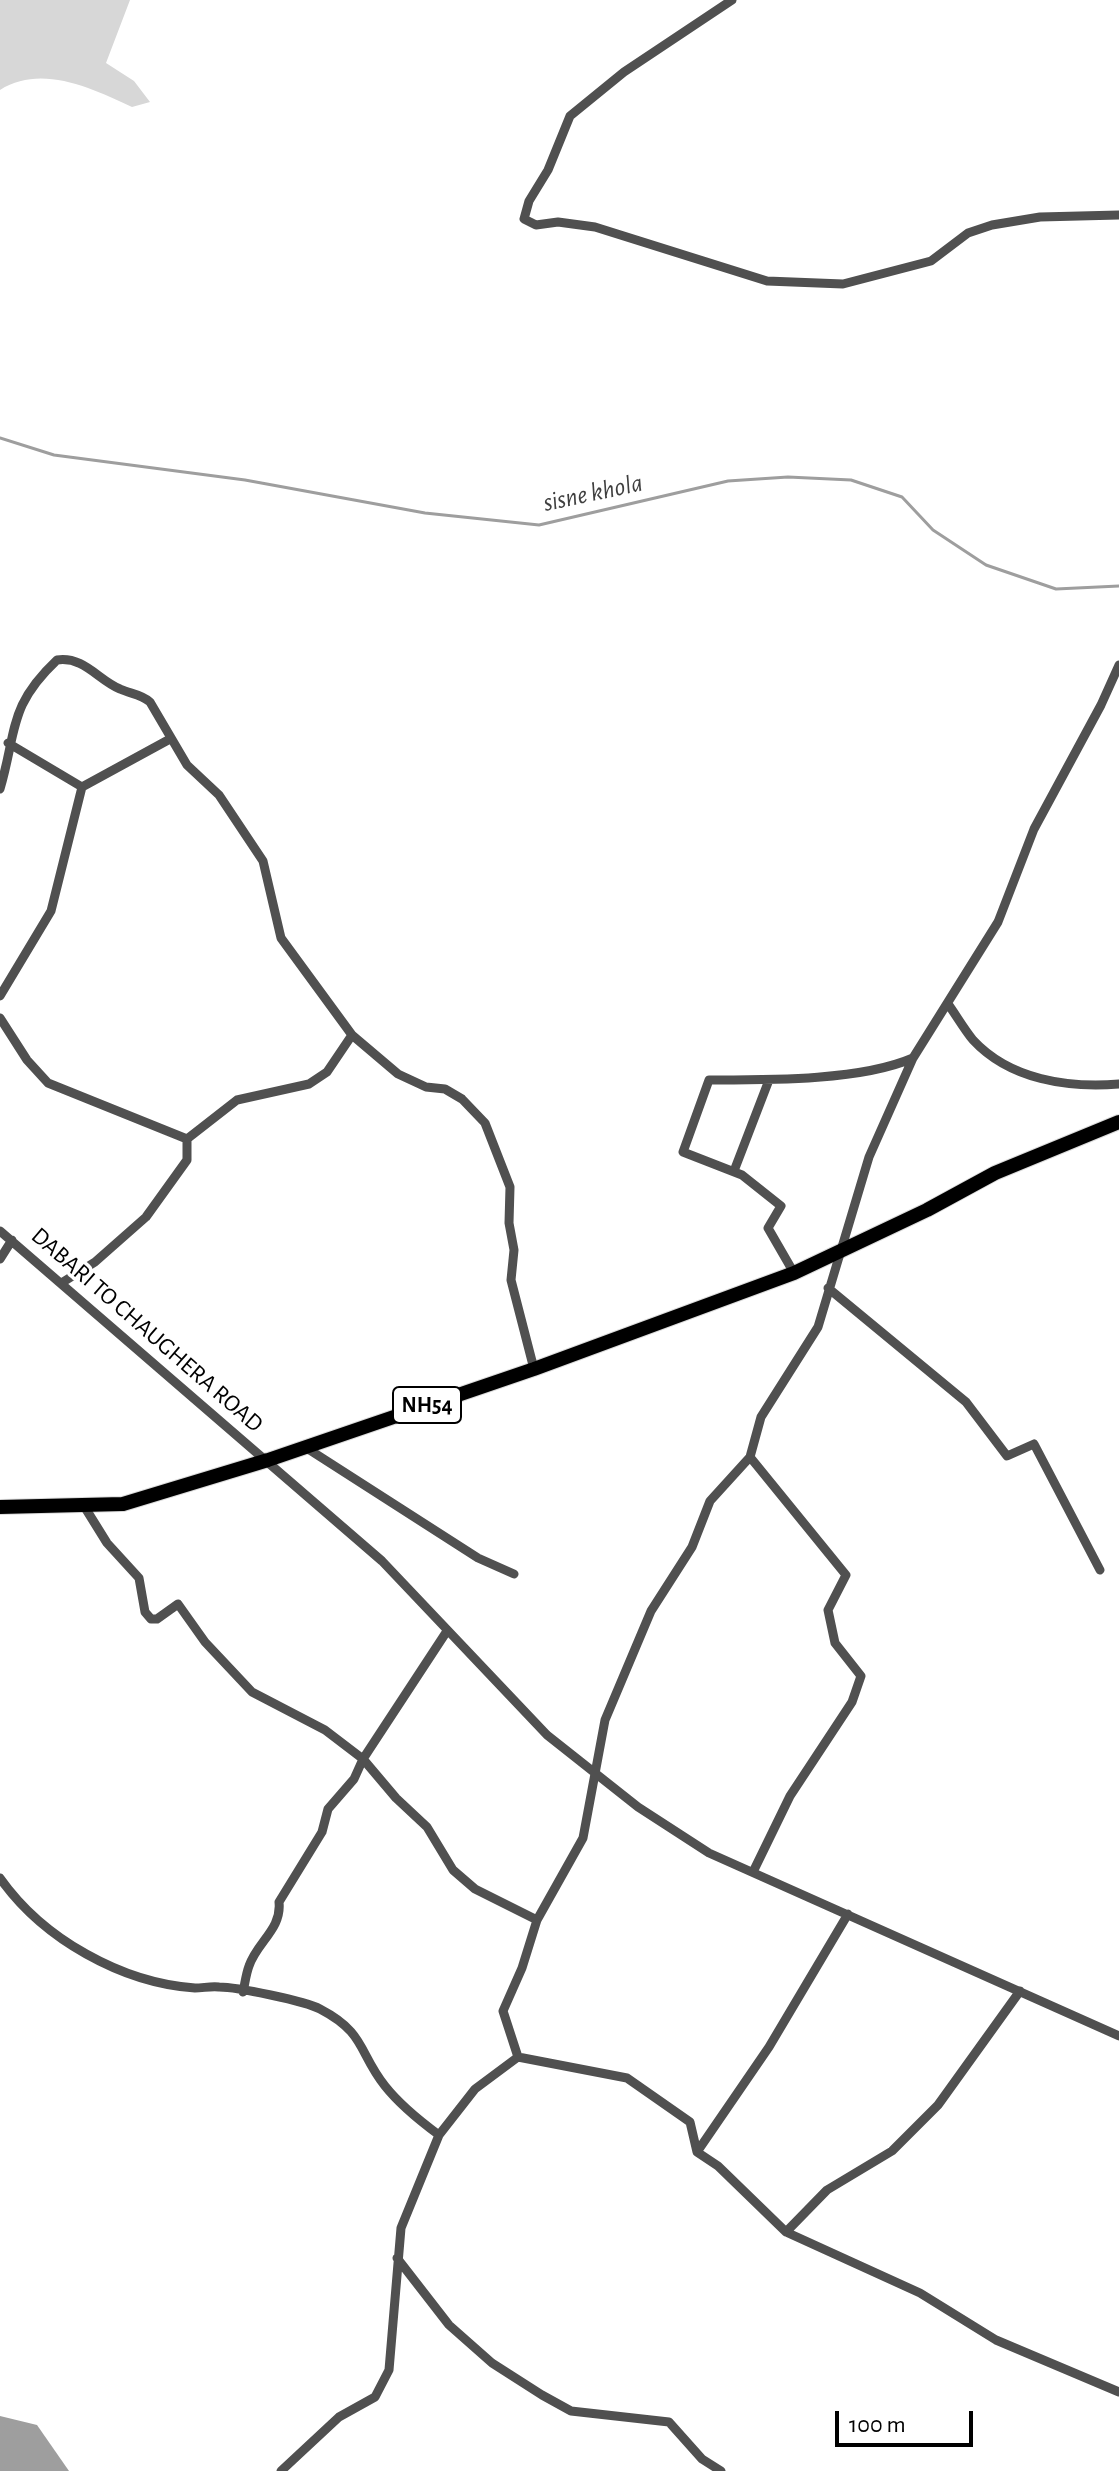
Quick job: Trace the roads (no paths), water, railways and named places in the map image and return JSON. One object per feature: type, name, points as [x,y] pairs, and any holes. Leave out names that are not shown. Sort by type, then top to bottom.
[{"type":"main road","name":"NH54","points":[[0,1507],[123,1504],[268,1460],[534,1369],[794,1273],[995,1173],[1119,1122]]},
{"type":"street","points":[[732,0],[624,72],[570,116],[548,170],[529,201],[524,219],[536,225],[558,222],[595,227],[767,281],[843,284],[931,261],[968,233],[992,225],[1040,217],[1119,215]]},
{"type":"street","points":[[0,789],[14,718],[26,695],[57,660],[64,659],[93,669],[117,688],[150,702],[187,765],[219,795],[257,850],[263,861],[281,938],[352,1035],[398,1074],[426,1087],[445,1089],[462,1099],[485,1123],[510,1187],[509,1223],[514,1250],[511,1280],[534,1369]]},
{"type":"street","points":[[518,2057],[503,2011],[522,1968],[537,1920],[583,1838],[591,1810],[593,1771],[605,1720],[651,1611],[692,1547],[710,1501],[750,1457],[761,1417],[818,1327],[869,1157],[913,1058],[998,922],[1034,829],[1101,705],[1119,665]]},
{"type":"street","points":[[0,996],[51,911],[82,787],[170,739]]},
{"type":"street","points":[[8,743],[82,787]]},
{"type":"street","points":[[948,1004],[974,1041],[1010,1066],[1040,1080],[1086,1087],[1119,1084]]},
{"type":"street","points":[[0,1018],[27,1060],[48,1083],[187,1139]]},
{"type":"street","points":[[187,1139],[237,1100],[309,1084],[327,1072],[352,1035]]},
{"type":"street","points":[[794,1273],[768,1228],[781,1206],[734,1171],[683,1152],[709,1080],[769,1080],[890,1068],[913,1058]]},
{"type":"street","points":[[734,1171],[769,1080]]},
{"type":"street","points":[[63,1282],[95,1262],[146,1217],[166,1184],[187,1160],[187,1139]]},
{"type":"street","name":"DABARI TO CHAUGHERA ROAD","points":[[0,1231],[63,1282],[86,1306],[382,1561],[547,1735],[638,1807],[709,1853],[1119,2036]]},
{"type":"street","points":[[0,1259],[12,1240]]},
{"type":"street","points":[[828,1288],[966,1402],[1007,1456],[1034,1444],[1100,1570]]},
{"type":"street","points":[[302,1446],[478,1558],[514,1574]]},
{"type":"street","points":[[750,1457],[846,1575],[828,1610],[839,1651],[853,1663],[861,1676],[852,1702],[790,1796],[753,1872]]},
{"type":"street","points":[[84,1506],[107,1543],[139,1578],[145,1612],[151,1619],[157,1619],[178,1604],[205,1642],[252,1692],[325,1730],[363,1759],[396,1798],[427,1827],[453,1870],[475,1889],[537,1920]]},
{"type":"street","points":[[243,1992],[249,1965],[280,1913],[279,1902],[322,1832],[328,1809],[354,1779],[363,1759],[447,1631]]},
{"type":"street","points":[[0,1878],[30,1914],[76,1950],[133,1972],[143,1981],[243,1992],[318,2008],[356,2034],[384,2086],[439,2135]]},
{"type":"street","points":[[697,2152],[769,2047],[848,1914]]},
{"type":"street","points":[[786,2232],[827,2190],[892,2151],[938,2105],[1020,1991]]},
{"type":"street","points":[[281,2471],[339,2417],[375,2397],[389,2370],[401,2228],[439,2135],[475,2089],[518,2057],[627,2078],[690,2122],[697,2152],[727,2174],[786,2232],[920,2293],[996,2340],[1119,2392]]},
{"type":"street","points":[[397,2258],[449,2325],[492,2363],[571,2411],[669,2422],[702,2459],[721,2471]]},
{"type":"waterway","name":"sisne khola","points":[[0,438],[54,455],[245,480],[425,513],[539,525],[728,481],[788,477],[851,480],[902,497],[933,530],[986,565],[1056,589],[1119,586]]}]
